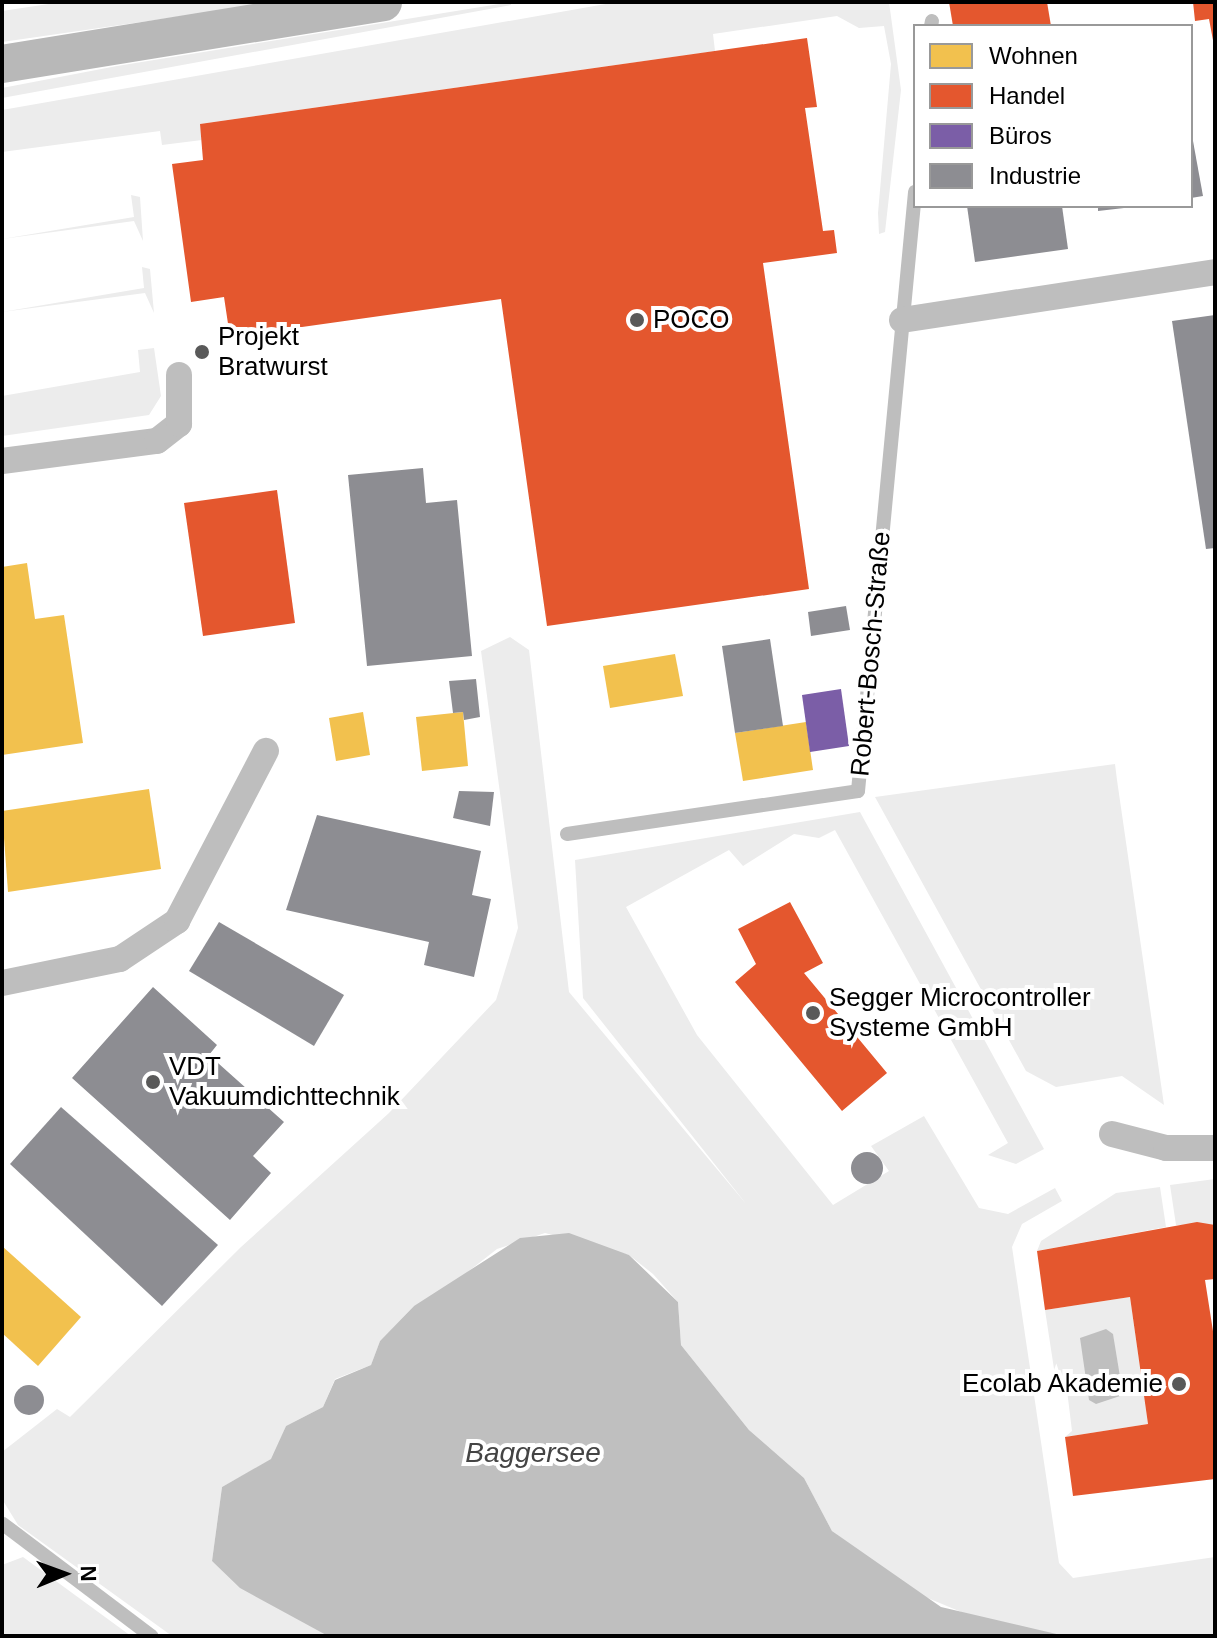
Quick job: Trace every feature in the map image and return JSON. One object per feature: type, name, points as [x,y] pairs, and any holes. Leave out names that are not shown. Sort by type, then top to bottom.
[{"type":"street","points":[[2,64],[383,2]]},
{"type":"street","points":[[902,320],[1215,272]]},
{"type":"street","points":[[2,461],[157,441],[179,424],[179,375]]},
{"type":"street","points":[[2,983],[120,959],[177,921],[266,751]]},
{"type":"street","points":[[1112,1134],[1166,1148],[1215,1148]]},
{"type":"lane","name":"Robert-Bosch-Straße","points":[[567,834],[858,791],[913,208]]},
{"type":"lane","points":[[3,1524],[151,1636]]},
{"type":"shaded area","points":[[62,2],[280,2],[2,42],[2,11]]},
{"type":"shaded area","points":[[511,2],[511,5],[2,98],[2,88],[117,66]]},
{"type":"shaded area","points":[[617,2],[889,2],[901,90],[885,232],[879,234],[878,213],[891,64],[884,26],[859,28],[837,16],[713,34],[715,51],[200,124],[202,140],[162,145],[160,131],[2,152],[2,110]]},
{"type":"shaded area","points":[[131,195],[140,197],[143,241],[134,221],[2,239],[134,217]]},
{"type":"shaded area","points":[[142,267],[150,269],[154,313],[145,293],[2,312],[144,288]]},
{"type":"shaded area","points":[[154,348],[161,396],[149,415],[2,436],[2,396],[140,372],[138,350]]},
{"type":"shaded area","points":[[510,637],[529,650],[569,992],[747,1205],[583,998],[575,860],[860,812],[1044,1149],[1016,1164],[988,1155],[1008,1143],[835,830],[819,838],[794,834],[743,866],[729,850],[626,907],[697,1035],[833,1205],[889,1171],[871,1146],[924,1116],[979,1208],[1008,1214],[1055,1188],[1062,1201],[1022,1224],[1012,1247],[1059,1563],[1073,1578],[1215,1557],[1215,1636],[1065,1636],[978,1619],[911,1591],[832,1531],[804,1478],[749,1430],[681,1345],[678,1302],[653,1274],[629,1255],[545,1233],[497,1249],[428,1303],[414,1306],[380,1341],[371,1365],[335,1379],[323,1407],[286,1426],[272,1459],[222,1487],[212,1561],[328,1636],[172,1636],[18,1525],[2,1499],[2,1452],[57,1409],[70,1417],[241,1247],[389,1113],[496,1000],[518,928],[481,651]]},
{"type":"shaded area","points":[[1115,764],[1164,1105],[1122,1076],[1056,1087],[1026,1071],[875,797]]},
{"type":"shaded area","points":[[1215,1179],[1215,1225],[1176,1225],[1170,1185]]},
{"type":"shaded area","points":[[1160,1187],[1166,1227],[1037,1251],[1041,1241],[1116,1193]]},
{"type":"shaded area","points":[[1130,1297],[1148,1424],[1065,1437],[1072,1431],[1066,1382],[1056,1382],[1045,1310]]},
{"type":"shaded area","points":[[23,1557],[131,1636],[2,1636],[2,1565]]},
{"type":"water","name":"Baggersee","points":[[569,1233],[629,1255],[678,1302],[681,1345],[749,1430],[804,1478],[832,1531],[941,1607],[1065,1636],[328,1636],[240,1588],[212,1561],[222,1487],[271,1459],[286,1426],[323,1407],[335,1380],[371,1365],[380,1341],[414,1306],[520,1238]]},
{"type":"water","points":[[1106,1329],[1113,1334],[1123,1395],[1096,1404],[1089,1400],[1080,1338]]},
{"type":"building: Wohnen","points":[[27,563],[35,619],[64,615],[83,743],[2,755],[2,567]]},
{"type":"building: Wohnen","points":[[675,654],[683,696],[610,708],[603,666]]},
{"type":"building: Wohnen","points":[[363,712],[370,755],[336,761],[329,718]]},
{"type":"building: Wohnen","points":[[463,712],[468,766],[422,771],[416,717]]},
{"type":"building: Wohnen","points":[[806,722],[813,770],[743,781],[735,733]]},
{"type":"building: Wohnen","points":[[149,789],[161,869],[8,892],[2,811]]},
{"type":"building: Wohnen","points":[[2,1246],[81,1317],[38,1366],[2,1333]]},
{"type":"building: Handel","points":[[949,2],[1047,2],[1051,24],[953,24]]},
{"type":"building: Handel","points":[[1193,2],[1215,2],[1215,51],[1209,19],[1195,21]]},
{"type":"building: Handel","name":"POCO","points":[[807,38],[817,107],[805,108],[823,231],[834,230],[837,253],[763,263],[809,589],[547,626],[501,299],[230,337],[224,297],[191,302],[172,164],[203,160],[200,124]]},
{"type":"building: Handel","points":[[277,490],[295,623],[203,636],[184,503]]},
{"type":"building: Handel","points":[[790,902],[823,963],[804,973],[887,1073],[842,1111],[735,982],[756,964],[738,929]]},
{"type":"building: Handel","name":"Ecolab Akademie","points":[[1197,1222],[1215,1225],[1215,1279],[1205,1280],[1215,1344],[1215,1479],[1073,1496],[1065,1437],[1148,1424],[1130,1297],[1045,1310],[1037,1251]]},
{"type":"building: Büros","points":[[841,689],[849,746],[810,752],[802,695]]},
{"type":"building: Industrie","points":[[1193,141],[1203,196],[1193,198]]},
{"type":"building: Industrie","points":[[967,208],[1062,208],[1068,249],[975,262]]},
{"type":"building: Industrie","points":[[1215,315],[1215,548],[1206,549],[1172,321]]},
{"type":"building: Industrie","points":[[423,468],[426,503],[457,500],[472,656],[367,666],[348,475]]},
{"type":"building: Industrie","points":[[846,606],[850,630],[811,636],[808,612]]},
{"type":"building: Industrie","points":[[770,639],[783,726],[735,733],[722,646]]},
{"type":"building: Industrie","points":[[476,679],[480,717],[464,720],[463,712],[453,713],[449,681]]},
{"type":"building: Industrie","points":[[459,791],[494,792],[490,826],[453,818]]},
{"type":"building: Industrie","points":[[317,815],[481,851],[472,895],[491,899],[474,977],[424,965],[429,942],[286,910]]},
{"type":"building: Industrie","points":[[219,922],[344,995],[314,1046],[189,971]]},
{"type":"building: Industrie","points":[[153,987],[217,1045],[209,1055],[284,1122],[253,1156],[271,1173],[230,1220],[72,1078]]},
{"type":"building: Industrie","points":[[61,1107],[218,1245],[162,1306],[10,1164]]},
{"type":"building: Industrie","points":[[867,1152],[879,1156],[883,1168],[879,1180],[867,1184],[855,1180],[851,1168],[855,1156]]},
{"type":"building: Industrie","points":[[29,1385],[39,1390],[44,1400],[39,1410],[29,1415],[19,1410],[14,1400],[19,1390]]},
{"type":"place","name":"POCO","points":[[637,320]]},
{"type":"place","name":"Projekt Bratwurst","points":[[202,352]]},
{"type":"place","name":"Segger Microcontroller Systeme GmbH","points":[[813,1013]]},
{"type":"place","name":"VDT Vakuumdichttechnik","points":[[153,1082]]},
{"type":"place","name":"Ecolab Akademie","points":[[1179,1384]]}]
